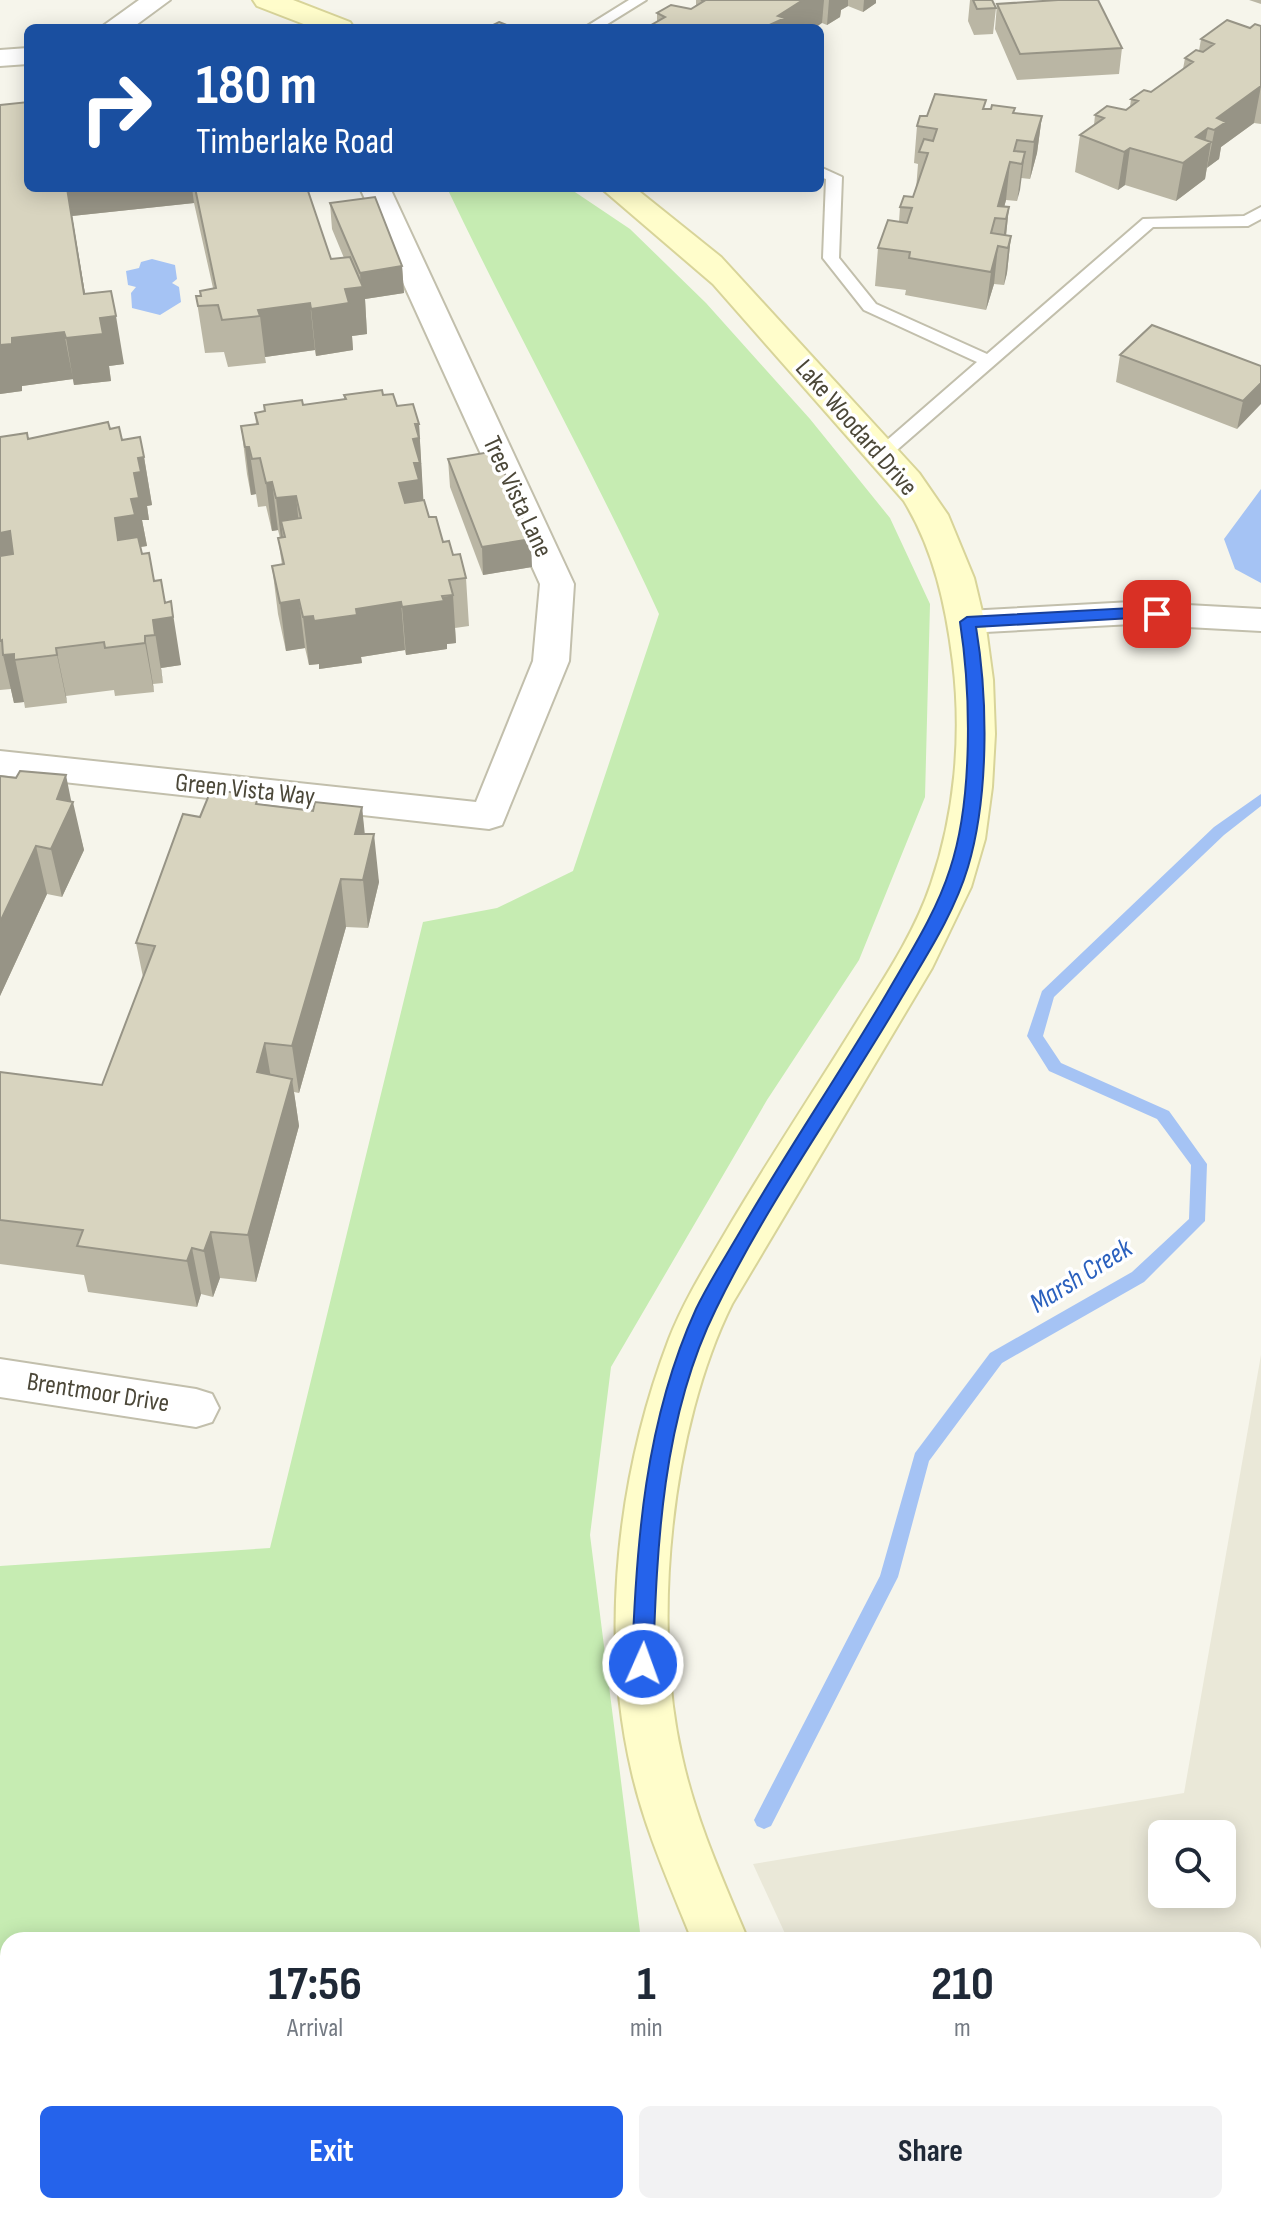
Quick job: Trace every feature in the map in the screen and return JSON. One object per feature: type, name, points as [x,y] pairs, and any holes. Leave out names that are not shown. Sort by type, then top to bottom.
[{"type":"street","points":[[120,24],[157,0]]},
{"type":"street","points":[[267,0],[330,24]]},
{"type":"street","points":[[0,58],[24,56]]},
{"type":"street","name":"Tree Vista Lane","points":[[377,192],[557,584],[551,661],[489,816]]},
{"type":"street","name":"Lake Woodard Drive","points":[[621,192],[734,286],[835,405],[884,452],[940,532],[972,649],[975,737],[971,804],[959,867],[935,926],[852,1067],[802,1141],[707,1306],[675,1393],[654,1488],[646,1573],[643,1664],[655,1753],[673,1822],[717,1932]]},
{"type":"street","points":[[967,622],[1132,613],[1261,620]]},
{"type":"street","name":"Green Vista Way","points":[[0,763],[489,816]]},
{"type":"street","name":"Brentmoor Drive","points":[[0,1378],[196,1408]]},
{"type":"lane","points":[[598,24],[639,0]]},
{"type":"lane","points":[[824,173],[834,177],[831,258],[870,307],[990,362]]},
{"type":"lane","points":[[884,452],[1149,222],[1248,221],[1261,212]]},
{"type":"shaded area","points":[[1261,1355],[1261,1932],[784,1932],[753,1864],[1184,1793]]},
{"type":"green space","points":[[449,192],[575,192],[630,229],[706,303],[810,419],[890,518],[930,604],[925,797],[859,960],[767,1100],[611,1367],[590,1535],[640,1932],[0,1932],[0,1566],[270,1548],[423,922],[497,908],[573,871],[659,614]]},
{"type":"water","points":[[152,259],[175,265],[177,279],[172,283],[179,287],[181,302],[160,315],[132,308],[131,293],[136,287],[128,285],[126,271],[139,268],[141,262]]},
{"type":"water","points":[[1261,489],[1261,583],[1235,569],[1224,539]]},
{"type":"building","points":[[701,0],[803,0],[778,16],[785,18],[772,24],[653,24],[665,17],[657,13],[671,5],[691,9],[704,1]]},
{"type":"building","points":[[973,0],[992,0],[996,8],[977,9]]},
{"type":"building","points":[[1098,0],[1122,48],[1020,54],[997,4]]},
{"type":"building","points":[[1227,20],[1250,28],[1255,24],[1261,26],[1261,86],[1217,118],[1226,122],[1214,130],[1208,128],[1196,137],[1211,142],[1183,163],[1130,148],[1124,152],[1080,135],[1104,118],[1095,115],[1107,106],[1126,110],[1138,101],[1131,99],[1144,90],[1151,92],[1193,62],[1185,58],[1196,50],[1203,52],[1214,44],[1201,39]]},
{"type":"building","points":[[935,94],[986,100],[983,109],[991,109],[992,105],[1015,108],[1013,113],[1042,116],[1034,142],[1017,140],[1014,151],[1025,152],[1022,164],[1010,162],[998,206],[1009,207],[1006,219],[995,218],[991,233],[1011,236],[1008,248],[998,246],[991,272],[909,258],[910,252],[878,248],[888,220],[907,223],[912,208],[900,207],[904,196],[913,197],[928,153],[919,152],[924,139],[933,141],[937,129],[917,126],[920,116],[927,116]]},
{"type":"building","points":[[24,102],[24,192],[68,192],[84,294],[111,291],[116,316],[100,318],[103,334],[66,338],[64,332],[12,338],[12,344],[0,345],[0,105]]},
{"type":"building","points":[[196,192],[308,192],[331,259],[350,257],[363,287],[345,289],[349,303],[311,309],[310,303],[258,310],[260,316],[222,320],[218,305],[198,306],[196,296],[201,296],[200,291],[216,288]]},
{"type":"building","points":[[375,197],[402,266],[360,273],[330,203]]},
{"type":"building","points":[[1152,325],[1261,366],[1261,383],[1243,401],[1120,355]]},
{"type":"building","points":[[382,390],[383,395],[393,394],[397,406],[413,404],[419,424],[415,424],[419,438],[413,439],[420,463],[414,463],[419,480],[399,483],[405,503],[424,500],[429,517],[436,517],[443,542],[449,541],[453,555],[460,554],[466,578],[449,580],[453,595],[442,596],[444,601],[402,607],[401,602],[356,609],[357,615],[314,621],[313,616],[303,617],[299,600],[280,603],[272,566],[284,564],[278,538],[285,537],[281,521],[301,518],[296,496],[276,498],[272,482],[266,483],[260,458],[252,459],[249,447],[245,447],[241,426],[258,424],[255,413],[265,411],[264,405],[302,400],[303,405]]},
{"type":"building","points":[[108,422],[110,429],[119,427],[122,440],[140,437],[144,457],[138,458],[141,472],[134,473],[139,498],[131,499],[135,515],[115,518],[118,540],[138,537],[142,554],[149,553],[154,581],[161,580],[165,603],[171,601],[173,617],[153,620],[155,635],[145,636],[145,643],[105,648],[104,642],[56,648],[57,655],[14,660],[14,654],[3,655],[0,641],[0,556],[13,554],[10,531],[0,533],[0,437],[27,433],[28,439]]},
{"type":"building","points":[[496,451],[531,539],[482,547],[448,459]]},
{"type":"building","points":[[20,771],[66,775],[57,799],[73,802],[51,849],[36,846],[0,922],[0,776],[16,778]]},
{"type":"building","points":[[211,790],[259,795],[256,804],[313,811],[315,802],[362,807],[355,834],[374,834],[363,880],[341,879],[292,1046],[265,1043],[257,1072],[292,1079],[248,1235],[211,1232],[204,1251],[192,1248],[187,1261],[77,1246],[83,1230],[0,1220],[0,1072],[102,1085],[155,946],[136,943],[183,814],[200,817]]},
{"type":"waterway","name":"Marsh Creek","points":[[764,1820],[889,1577],[921,1458],[996,1358],[1138,1277],[1197,1221],[1199,1164],[1163,1115],[1055,1067],[1035,1036],[1047,995],[1219,831],[1261,799]]},
{"type":"route","points":[[643,1664],[646,1573],[654,1488],[675,1393],[692,1340],[707,1306],[802,1141],[852,1067],[935,926],[959,867],[971,804],[975,737],[972,649],[967,622],[1157,614]]}]
